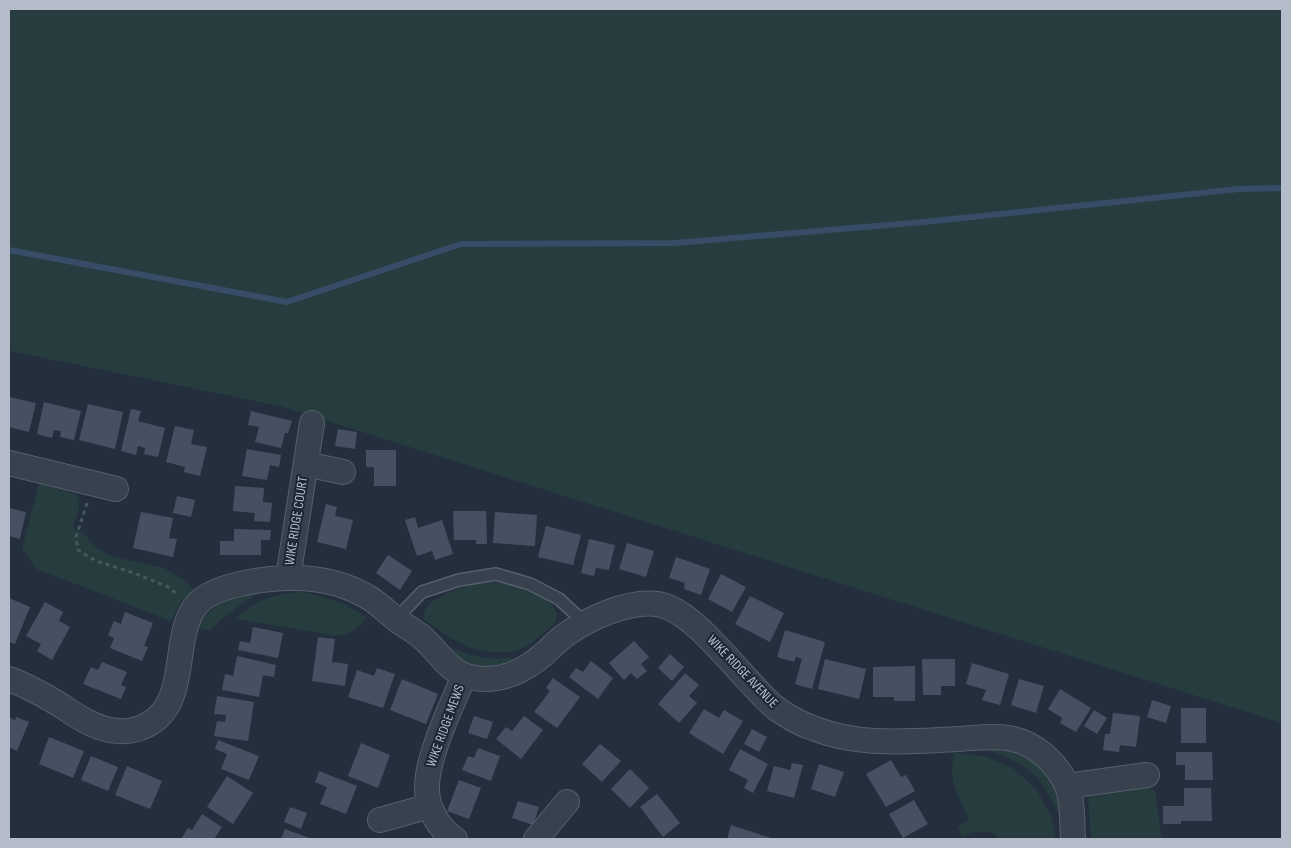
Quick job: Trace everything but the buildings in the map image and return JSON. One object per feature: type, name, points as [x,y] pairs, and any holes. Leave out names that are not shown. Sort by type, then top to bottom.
[{"type":"street","name":"WIKE RIDGE COURT","points":[[288,578],[312,423]]},
{"type":"street","points":[[9,463],[116,489]]},
{"type":"street","name":"WIKE RIDGE COURT","points":[[306,464],[343,472]]},
{"type":"street","name":"WIKE RIDGE AVENUE","points":[[194,606],[212,593],[232,586],[256,581],[288,578],[318,579],[347,587],[371,599],[424,638],[447,665],[464,676],[484,680],[503,678],[522,670],[542,656],[564,636],[585,623],[621,607],[638,603],[660,604],[677,610],[702,630],[734,666],[778,710],[813,728],[848,738],[886,742],[990,737],[1014,739],[1037,749],[1055,765],[1067,786],[1072,810],[1073,839]]},
{"type":"street","points":[[9,679],[52,700],[91,724],[113,731],[136,731],[156,720],[168,703],[178,674],[185,630],[194,606]]},
{"type":"street","name":"WIKE RIDGE MEWS","points":[[455,839],[439,823],[430,806],[426,787],[430,766],[464,676]]},
{"type":"street","points":[[1067,786],[1147,775]]},
{"type":"street","points":[[536,839],[567,802]]},
{"type":"street","points":[[380,820],[430,806]]},
{"type":"lane","points":[[396,619],[422,592],[459,580],[496,574],[530,584],[559,599],[585,623]]},
{"type":"path","points":[[93,483],[76,538],[78,550],[96,560],[168,587],[194,606]]},
{"type":"green space","points":[[9,9],[1282,9],[1282,723],[280,406],[9,351]]},
{"type":"green space","points":[[39,484],[76,494],[79,506],[73,528],[83,533],[97,548],[110,556],[164,568],[182,579],[194,590],[181,601],[171,621],[37,569],[22,549]]},
{"type":"green space","points":[[476,583],[502,583],[534,594],[555,609],[557,614],[556,620],[550,628],[520,650],[514,652],[490,652],[460,643],[425,620],[424,613],[427,606],[442,596]]},
{"type":"green space","points":[[263,590],[222,619],[210,631],[197,627],[210,611],[226,601]]},
{"type":"green space","points":[[304,592],[336,601],[366,617],[354,630],[337,636],[235,619],[251,606],[267,598]]},
{"type":"green space","points":[[446,645],[477,657],[511,658],[513,660],[512,662],[492,667],[476,666],[461,659]]},
{"type":"green space","points":[[986,750],[1015,752],[1040,767],[1047,774],[1057,792],[1061,820],[1048,793],[1033,774],[1014,761]]},
{"type":"green space","points":[[954,753],[985,756],[1014,769],[1037,790],[1052,818],[1056,839],[998,839],[995,834],[983,831],[962,836],[958,827],[969,819],[957,794],[953,780],[952,763]]},
{"type":"green space","points":[[1140,786],[1149,787],[1155,791],[1162,839],[1091,839],[1088,796]]},
{"type":"waterway","points":[[9,250],[287,302],[461,244],[674,243],[924,222],[1239,189],[1282,188]]}]
